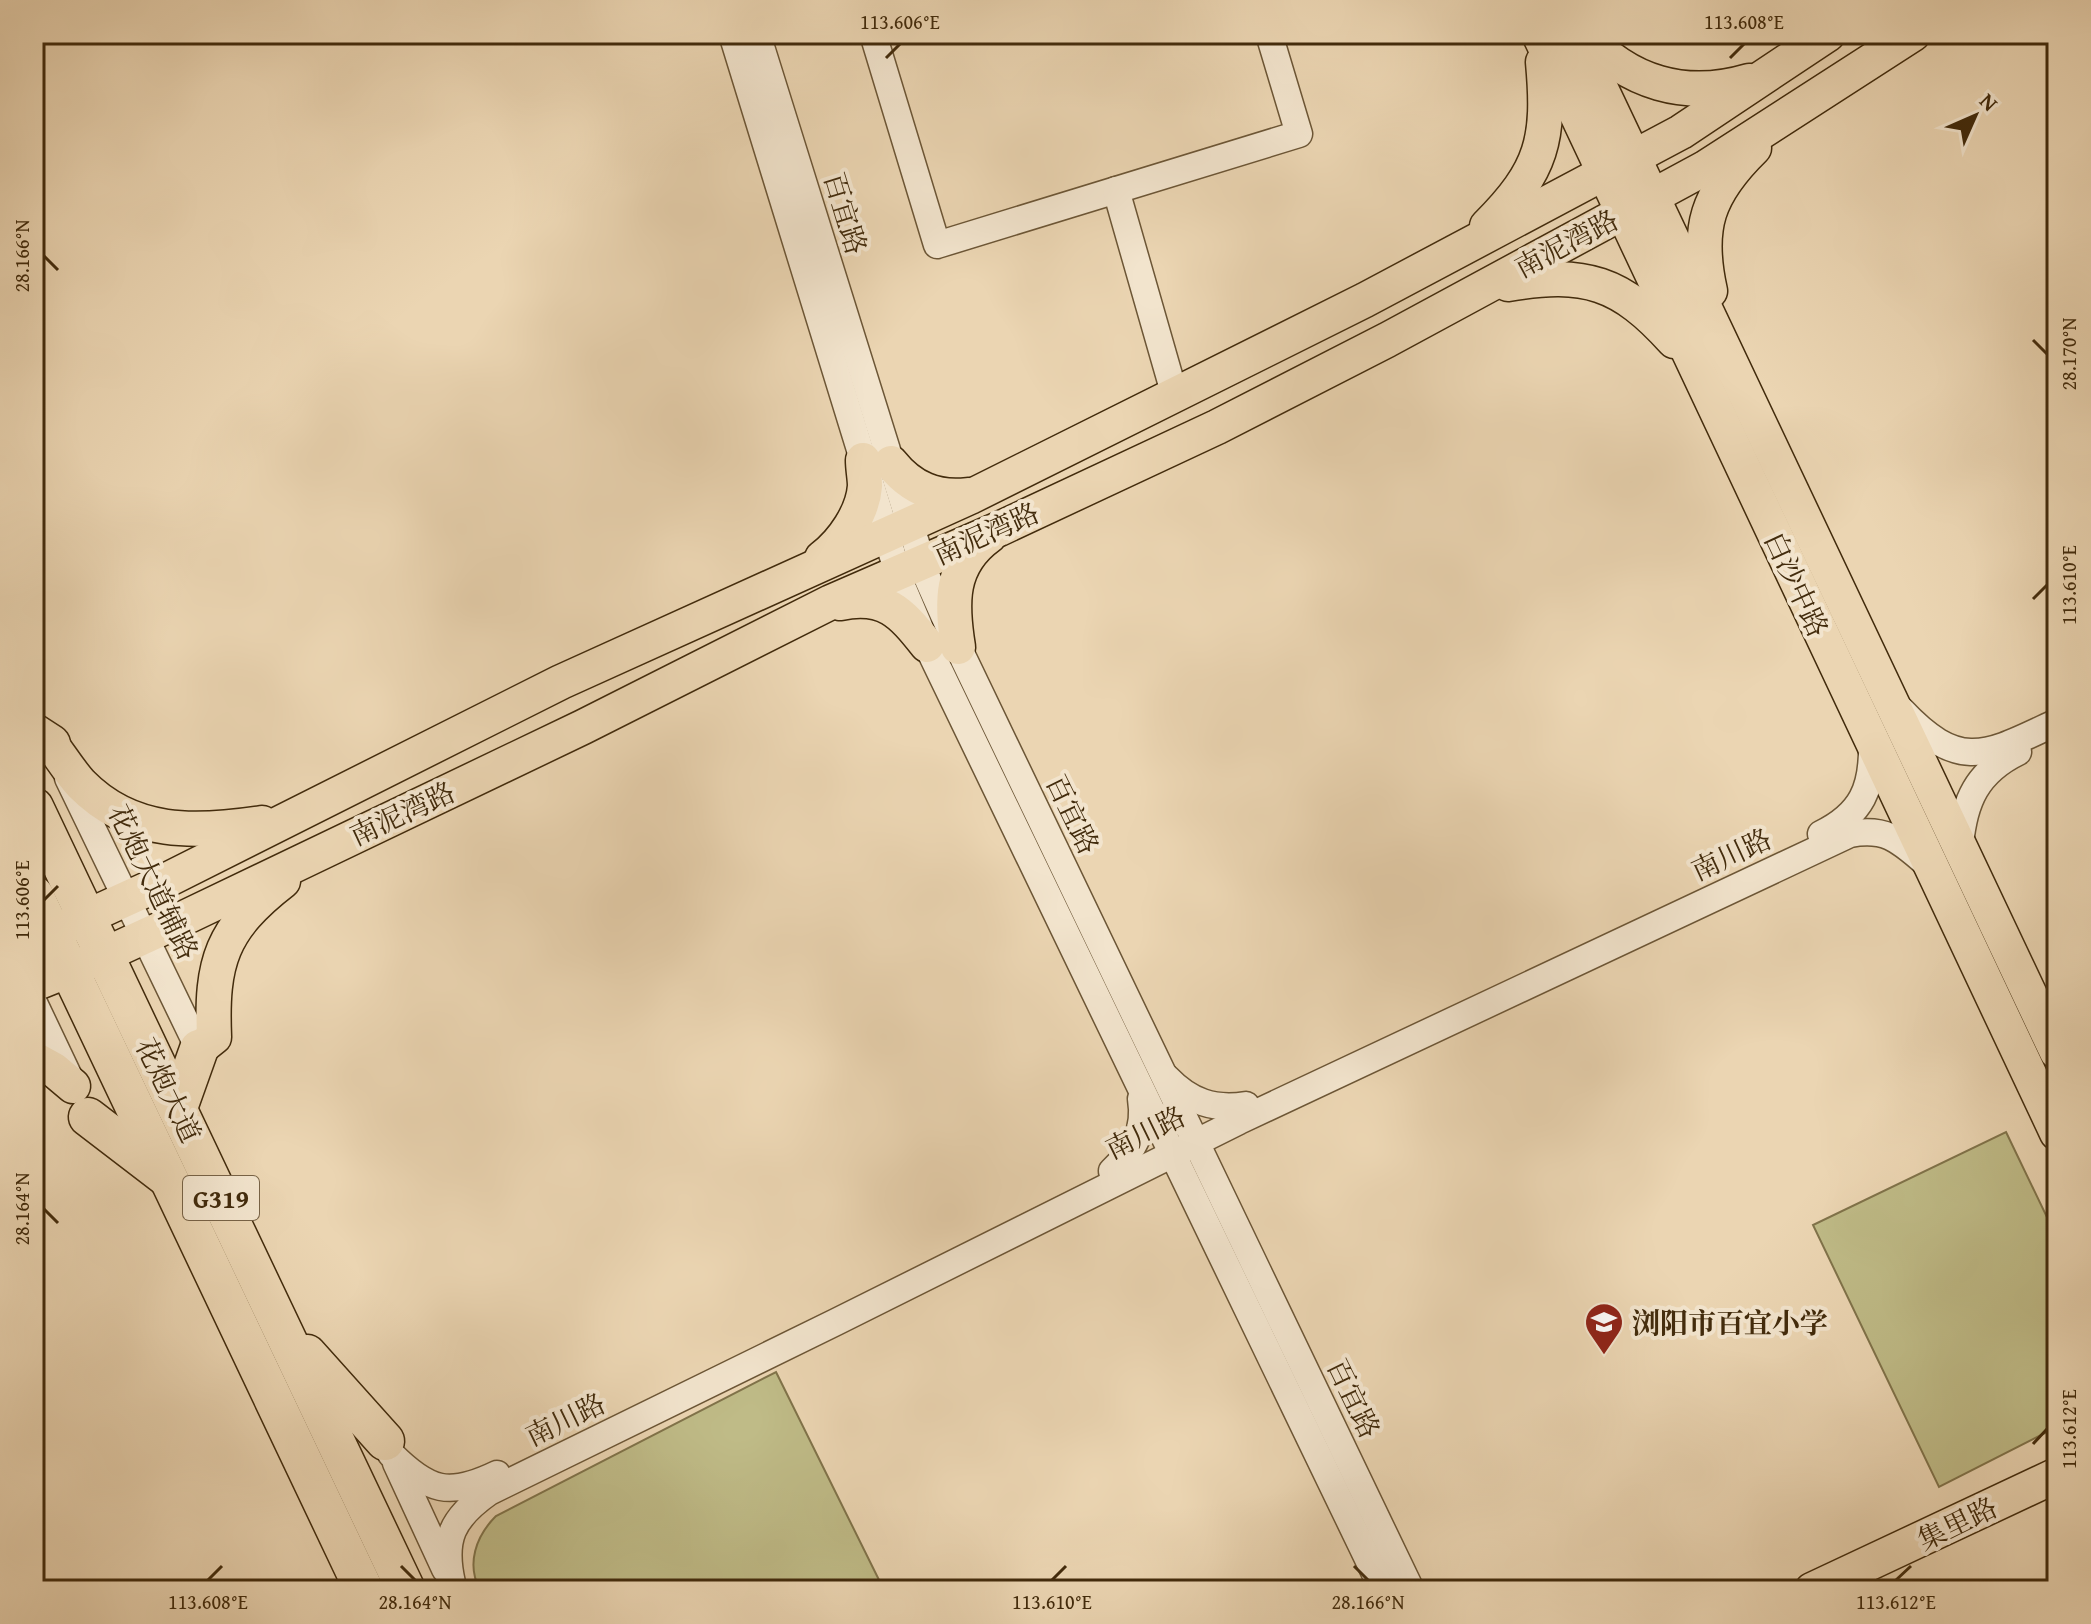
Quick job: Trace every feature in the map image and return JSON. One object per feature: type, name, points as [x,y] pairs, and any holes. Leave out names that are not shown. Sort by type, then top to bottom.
[{"type":"highway","name":"花炮大道","points":[[34,807],[406,1590]]},
{"type":"highway","name":"花炮大道","points":[[34,895],[43,937],[70,970],[364,1590]]},
{"type":"highway","points":[[178,1108],[199,1049]]},
{"type":"highway","points":[[80,1102],[170,1180]]},
{"type":"highway","points":[[279,1321],[388,1448]]},
{"type":"highway","points":[[369,1511],[446,1588]]},
{"type":"main road","points":[[1463,248],[1513,199],[1539,158],[1547,109],[1538,34]]},
{"type":"main road","name":"白沙中路","points":[[1538,34],[1619,165],[1652,196],[2057,1052]]},
{"type":"main road","name":"白沙中路","points":[[1575,34],[1619,165],[1622,212],[2057,1133]]},
{"type":"main road","points":[[1584,34],[1616,64],[1638,76],[1664,84],[1689,89],[1713,89],[1765,76]]},
{"type":"main road","name":"南泥湾路","points":[[43,937],[298,815],[561,682],[976,494],[1175,396],[1681,132],[1828,34]]},
{"type":"main road","name":"南泥湾路","points":[[34,984],[104,955],[583,727],[824,606],[999,529],[1217,427],[1705,168],[1913,34]]},
{"type":"main road","points":[[1720,338],[1705,263],[1704,227],[1715,200],[1732,172],[1789,114]]},
{"type":"main road","points":[[1477,291],[1551,278],[1594,282],[1637,305],[1661,326],[1695,366]]},
{"type":"main road","points":[[806,570],[829,553],[853,522],[877,462],[925,492],[976,494]]},
{"type":"main road","points":[[824,606],[864,600],[882,603],[943,646],[953,611],[956,582],[970,555],[983,540],[999,529]]},
{"type":"main road","points":[[43,738],[80,783],[102,802],[124,815],[152,824],[182,830],[210,829],[298,815]]},
{"type":"main road","points":[[199,1049],[214,1037],[213,984],[219,957],[234,930],[276,887],[321,852]]},
{"type":"main road","points":[[34,1059],[54,1070],[80,1102]]},
{"type":"main road","name":"集里路","points":[[1812,1590],[2057,1475]]},
{"type":"main road","name":"集里路","points":[[1867,1590],[2057,1500]]},
{"type":"street","name":"百宜路","points":[[732,34],[877,462]]},
{"type":"street","name":"百宜路","points":[[757,34],[877,462],[910,568],[1139,1088],[1383,1590]]},
{"type":"street","points":[[873,34],[937,245],[1299,134],[1269,34]]},
{"type":"street","points":[[1116,190],[1175,396]]},
{"type":"street","name":"百宜路","points":[[943,646],[1160,1070],[1411,1590]]},
{"type":"street","points":[[1892,701],[1919,729],[1937,741],[1955,750],[1975,754],[1990,751],[2057,722]]},
{"type":"street","points":[[1960,845],[1964,810],[1985,776],[1996,764],[2057,735]]},
{"type":"street","name":"花炮大道辅路","points":[[43,738],[199,1049]]},
{"type":"street","name":"南川路","points":[[388,1448],[405,1468],[432,1484],[457,1489],[467,1487],[1842,824],[1865,794],[1871,768],[1872,743]]},
{"type":"street","name":"南川路","points":[[1247,1111],[1850,834],[1877,831],[1892,836],[1931,867]]},
{"type":"street","points":[[34,1003],[80,1102]]},
{"type":"street","points":[[1160,1070],[1196,1101],[1211,1107],[1247,1111],[1219,1152],[1216,1164],[1219,1192]]},
{"type":"street","points":[[1139,1088],[1143,1120],[1139,1136],[1118,1174],[1166,1180],[1195,1203]]},
{"type":"street","name":"南川路","points":[[446,1588],[447,1550],[454,1526],[462,1513],[489,1492],[836,1322],[1118,1174]]},
{"type":"street","points":[[388,1448],[446,1588]]},
{"type":"shaded area","points":[[2006,1132],[2057,1238],[2057,1427],[1939,1487],[1813,1225]]},
{"type":"shaded area","points":[[776,1372],[884,1590],[480,1590],[474,1570],[475,1551],[483,1532],[496,1516]]},
{"type":"place","name":"浏阳市百宜小学","points":[[1604,1356]]}]
